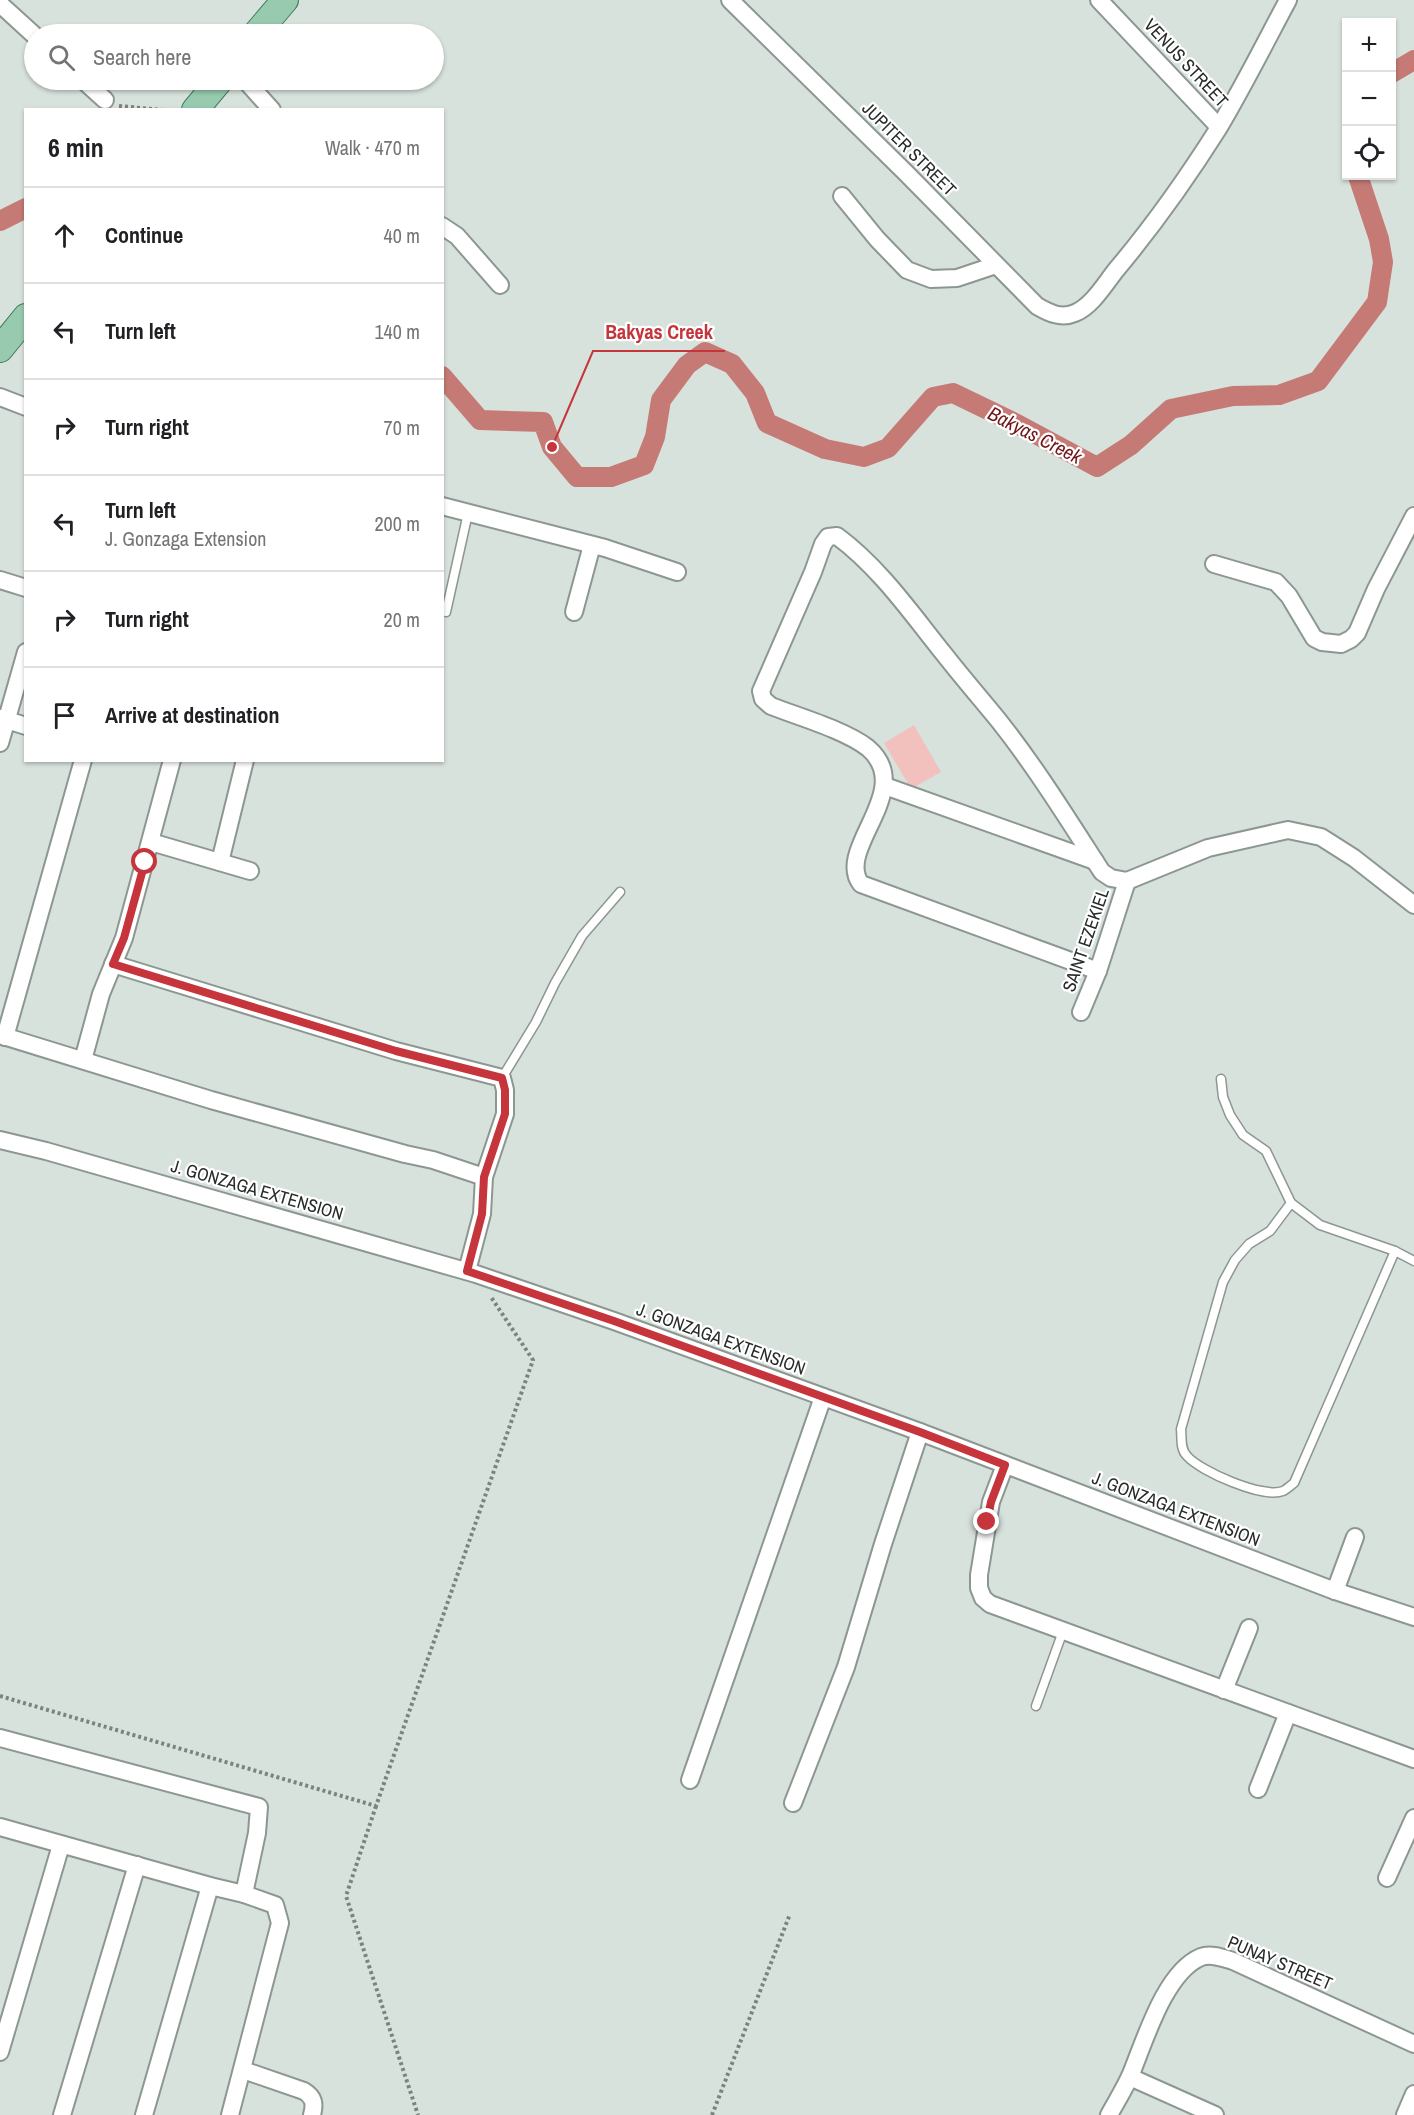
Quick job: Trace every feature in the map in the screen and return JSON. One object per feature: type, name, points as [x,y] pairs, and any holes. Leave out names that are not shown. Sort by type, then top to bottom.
[{"type":"main road","points":[[265,24],[285,0]]},
{"type":"main road","points":[[197,108],[212,90]]},
{"type":"main road","points":[[0,349],[24,319]]},
{"type":"street","name":"JUPITER STREET","points":[[730,0],[1036,306],[1050,314],[1064,316],[1077,312],[1089,302],[1135,248],[1188,175],[1219,127]]},
{"type":"street","name":"VENUS STREET","points":[[1099,0],[1219,127]]},
{"type":"street","points":[[1219,127],[1288,0]]},
{"type":"street","points":[[0,4],[24,26]]},
{"type":"street","points":[[95,90],[105,99]]},
{"type":"street","points":[[255,90],[270,108]]},
{"type":"street","points":[[842,196],[877,239],[907,270],[931,279],[957,278],[996,265]]},
{"type":"street","points":[[444,227],[457,236],[500,285]]},
{"type":"street","points":[[0,397],[24,406]]},
{"type":"street","points":[[444,507],[592,545],[677,572]]},
{"type":"street","points":[[1214,564],[1276,582],[1289,596],[1314,638],[1322,642],[1341,644],[1357,633],[1376,589],[1414,516]]},
{"type":"street","points":[[1098,971],[861,884],[856,877],[855,863],[885,786],[878,759],[856,740],[771,706],[763,699],[761,691],[828,537],[837,536],[852,547],[889,584],[998,720],[1049,789],[1102,872],[1111,878],[1127,881],[1208,848],[1288,830],[1321,837],[1354,858],[1414,905]]},
{"type":"street","points":[[574,612],[592,545]]},
{"type":"street","points":[[0,580],[24,587]]},
{"type":"street","points":[[0,743],[3,719],[24,658]]},
{"type":"street","points":[[3,719],[24,725]]},
{"type":"street","points":[[82,762],[3,1036],[329,1133],[433,1160],[484,1177]]},
{"type":"street","points":[[83,1060],[101,994],[124,938],[171,762]]},
{"type":"street","points":[[220,862],[245,762]]},
{"type":"street","points":[[885,786],[1095,861]]},
{"type":"street","points":[[151,842],[250,871]]},
{"type":"street","name":"SAINT EZEKIEL","points":[[1081,1012],[1098,971],[1127,881]]},
{"type":"street","points":[[113,964],[396,1051],[502,1078],[505,1090],[505,1114],[484,1177],[482,1214],[471,1272]]},
{"type":"street","name":"J. GONZAGA EXTENSION","points":[[0,1140],[57,1154],[471,1272],[614,1321],[920,1432],[1335,1591],[1414,1617]]},
{"type":"street","points":[[690,1780],[823,1397]]},
{"type":"street","points":[[793,1803],[846,1667],[920,1432]]},
{"type":"street","points":[[1005,1465],[991,1502],[979,1575],[982,1598],[990,1604],[1414,1759]]},
{"type":"street","points":[[1335,1591],[1355,1537]]},
{"type":"street","points":[[1224,1690],[1249,1628]]},
{"type":"street","points":[[1258,1789],[1288,1713]]},
{"type":"street","points":[[0,1738],[259,1807],[257,1833],[244,1894]]},
{"type":"street","points":[[1387,1878],[1414,1818]]},
{"type":"street","points":[[0,1827],[244,1894],[275,1905],[280,1923],[230,2115]]},
{"type":"street","points":[[0,2052],[61,1845]]},
{"type":"street","points":[[62,2115],[137,1865]]},
{"type":"street","points":[[144,2115],[210,1886]]},
{"type":"street","name":"PUNAY STREET","points":[[1109,2115],[1130,2077],[1161,2000],[1188,1965],[1203,1956],[1218,1956],[1233,1961],[1414,2044]]},
{"type":"street","points":[[243,2070],[310,2095],[314,2102],[312,2115]]},
{"type":"street","points":[[1130,2077],[1215,2115]]},
{"type":"street","points":[[1405,2115],[1414,2094]]},
{"type":"lane","points":[[446,612],[468,513]]},
{"type":"lane","points":[[502,1078],[536,1022],[582,936],[620,892]]},
{"type":"lane","points":[[1221,1079],[1223,1097],[1230,1115],[1243,1135],[1266,1151],[1291,1203],[1320,1225],[1395,1251],[1414,1261]]},
{"type":"lane","points":[[1291,1203],[1270,1231],[1249,1244],[1235,1260],[1223,1282],[1181,1429],[1182,1449],[1188,1457],[1204,1469],[1253,1491],[1283,1491],[1294,1483],[1395,1251]]},
{"type":"lane","points":[[1036,1706],[1063,1631]]},
{"type":"path","points":[[105,99],[115,105],[144,108]]},
{"type":"path","points":[[417,2115],[345,1896],[533,1360],[471,1272]]},
{"type":"path","points":[[0,1696],[376,1806]]},
{"type":"path","points":[[712,2115],[790,1914]]},
{"type":"shaded area","points":[[914,725],[941,772],[911,789],[884,743]]},
{"type":"waterway","name":"Bakyas Creek","points":[[1394,72],[1414,60]]},
{"type":"waterway","name":"Bakyas Creek","points":[[444,378],[480,420],[543,422],[552,447],[577,477],[611,477],[644,465],[655,437],[661,400],[687,365],[705,352],[732,364],[755,393],[767,423],[825,449],[864,457],[888,448],[933,397],[953,393],[1097,467],[1131,445],[1171,409],[1233,396],[1279,395],[1318,381],[1377,302],[1383,262],[1379,239],[1359,180]]},
{"type":"waterway","name":"Bakyas Creek","points":[[0,221],[24,209]]},
{"type":"place","name":"Bakyas Creek","points":[[552,447]]},
{"type":"route","points":[[145,862],[124,938],[113,964],[396,1051],[502,1078],[505,1090],[505,1114],[484,1177],[482,1214],[467,1271],[614,1321],[1005,1465],[991,1502],[987,1522]]}]
